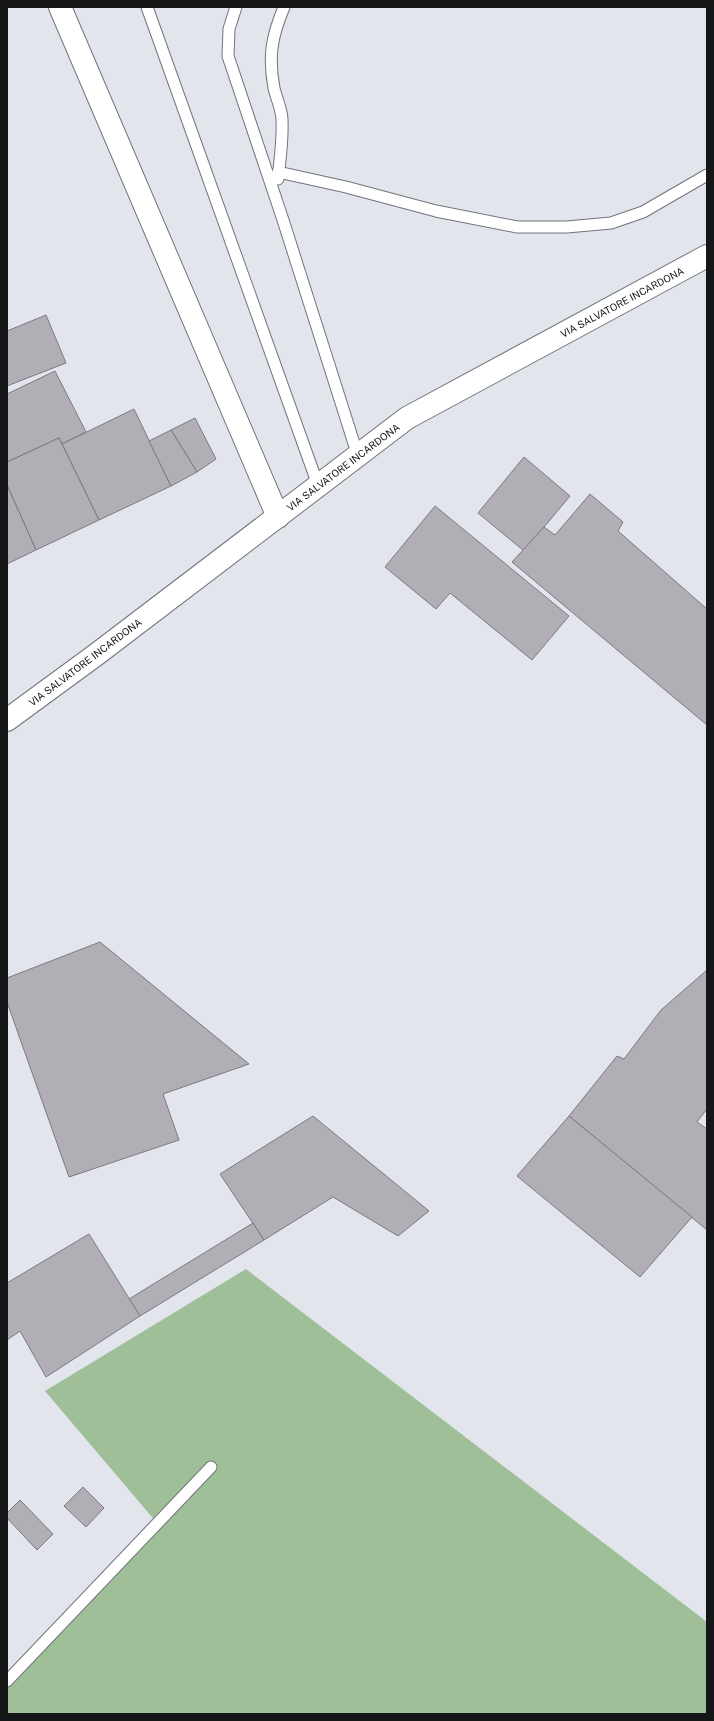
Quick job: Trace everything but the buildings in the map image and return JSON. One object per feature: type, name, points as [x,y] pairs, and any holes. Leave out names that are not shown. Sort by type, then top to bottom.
[{"type":"street","points":[[60,7],[278,517]]},
{"type":"street","name":"VIA SALVATORE INCARDONA","points":[[7,720],[278,517],[407,418],[707,256]]},
{"type":"lane","points":[[147,7],[318,485]]},
{"type":"lane","points":[[236,7],[229,29],[228,56],[358,456]]},
{"type":"lane","points":[[275,197],[282,146],[282,119],[274,87],[270,56],[275,30],[284,7]]},
{"type":"lane","points":[[278,172],[346,187],[436,211],[517,227],[567,227],[611,223],[643,212],[707,175]]},
{"type":"lane","points":[[7,1681],[211,1467]]},
{"type":"green space","points":[[246,1269],[707,1622],[707,1714],[7,1714],[7,1681],[157,1523],[45,1391]]}]
